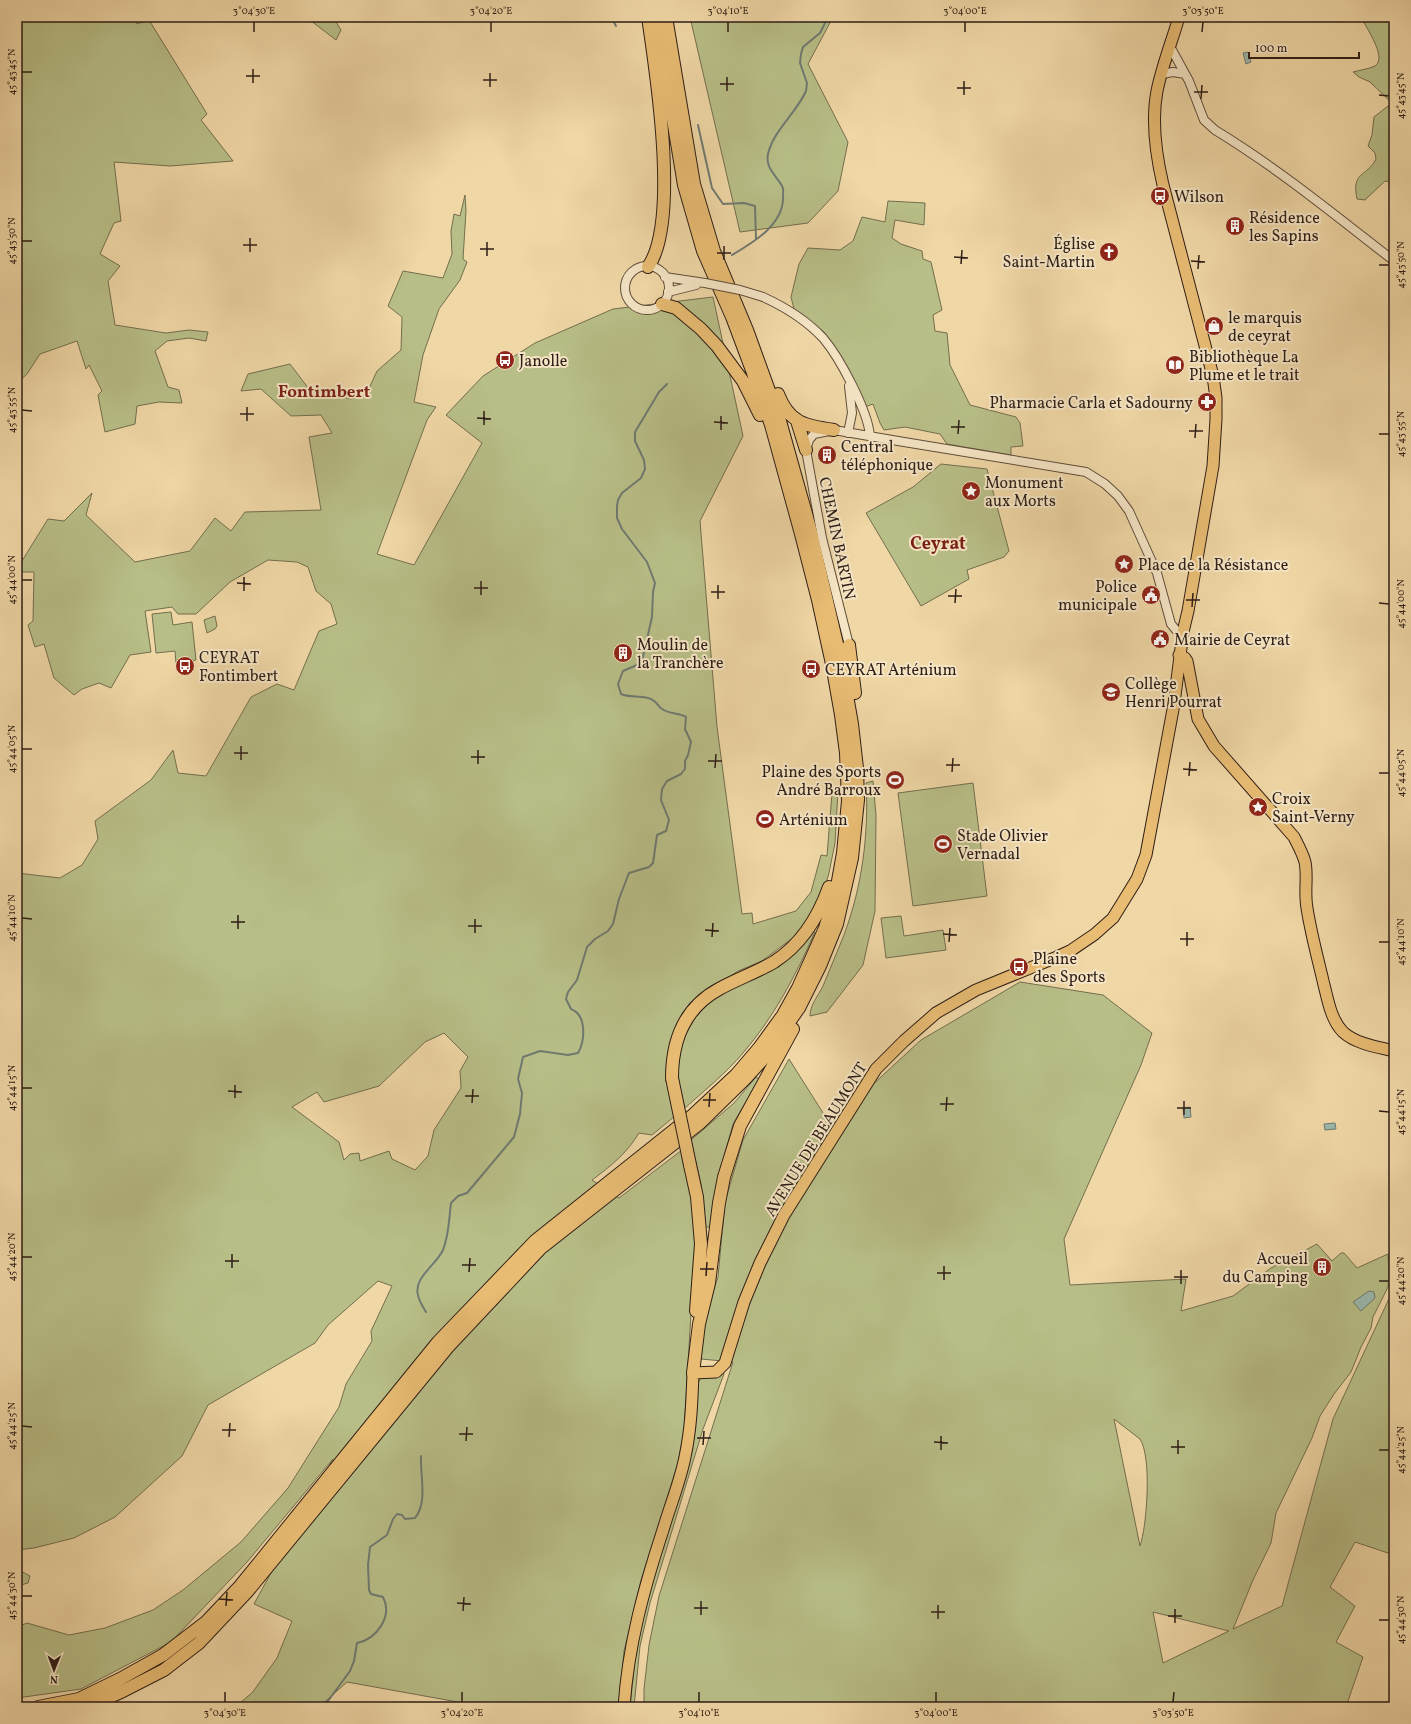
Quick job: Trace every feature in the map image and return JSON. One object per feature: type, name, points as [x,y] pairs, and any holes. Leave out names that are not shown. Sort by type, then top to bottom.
[{"type":"highway","points":[[648,17],[664,155],[665,196],[658,248],[655,258],[648,267]]},
{"type":"highway","points":[[38,1707],[79,1698],[120,1679],[163,1655],[206,1622],[240,1586],[438,1342],[502,1275],[535,1242],[693,1115],[736,1075],[759,1048],[783,1015],[809,967],[823,934],[836,892],[844,853],[848,801],[846,753],[832,664],[816,593],[779,453],[753,374],[732,317],[703,251],[684,185],[656,17]]},
{"type":"highway","points":[[86,1707],[121,1692],[164,1670],[199,1643],[247,1592],[448,1347],[541,1248],[700,1123],[745,1079],[764,1058],[799,1008],[820,966],[837,924],[852,858],[858,800],[857,768],[852,724],[841,661],[810,528],[780,421],[747,330],[714,251],[694,184],[666,17]]},
{"type":"highway","points":[[662,304],[676,308],[700,328],[722,352],[743,381],[766,431],[779,453]]},
{"type":"highway","points":[[747,330],[761,351],[782,403],[788,413],[797,421],[814,427],[834,430]]},
{"type":"highway","points":[[797,421],[806,450]]},
{"type":"highway","points":[[849,645],[862,760],[857,768]]},
{"type":"highway","points":[[693,1373],[701,1244],[697,1197],[672,1078],[672,1060],[675,1044],[681,1028],[700,1003],[718,990],[774,962],[792,948],[808,931],[821,909],[832,881],[840,834],[841,808],[848,801]]},
{"type":"highway","points":[[693,1373],[699,1324],[709,1283],[724,1177],[740,1126],[763,1081],[814,991],[820,966]]},
{"type":"main road","name":"AVENUE DE BEAUMONT","points":[[693,1373],[716,1372],[725,1363],[738,1319],[760,1263],[784,1215],[876,1069],[904,1041],[936,1013],[976,990],[1070,951],[1094,934],[1113,918],[1137,880],[1146,855],[1174,704],[1183,632],[1188,611],[1216,442],[1216,398],[1213,376],[1158,167],[1155,120],[1157,91],[1179,17]]},
{"type":"main road","points":[[1180,655],[1187,661],[1198,719],[1204,731],[1214,746],[1294,837],[1301,852],[1305,867],[1305,888],[1311,927],[1334,1018],[1343,1032],[1354,1040],[1394,1051]]},
{"type":"main road","points":[[624,1707],[634,1631],[649,1574],[685,1459],[691,1422],[693,1373]]},
{"type":"street","points":[[1169,48],[1185,74],[1204,120],[1215,130],[1255,155],[1316,199],[1394,261]]},
{"type":"street","points":[[1162,74],[1173,72],[1185,74]]},
{"type":"street","points":[[642,267],[648,267],[661,272],[665,277],[668,292],[662,304],[655,308],[644,310],[634,306],[626,297],[625,284],[631,274],[642,267]]},
{"type":"street","points":[[665,277],[740,290],[763,297],[793,313],[823,339],[844,369],[870,426],[870,436]]},
{"type":"street","points":[[668,292],[686,286],[705,283]]},
{"type":"street","points":[[844,369],[851,390],[852,413],[848,433]]},
{"type":"street","points":[[806,450],[809,440],[814,434],[834,430],[1086,472],[1105,484],[1118,496],[1126,507],[1157,573],[1171,624],[1176,630],[1183,632]]},
{"type":"street","name":"CHEMIN BARTIN","points":[[806,450],[822,538],[849,645]]},
{"type":"green space","points":[[17,17],[134,17],[137,24],[149,20],[207,114],[201,120],[233,161],[170,166],[114,162],[121,221],[114,223],[100,254],[120,266],[108,281],[115,325],[166,333],[189,330],[208,332],[206,341],[189,338],[167,341],[155,351],[168,387],[179,390],[182,403],[159,402],[137,406],[135,424],[105,432],[98,395],[102,391],[89,365],[86,369],[77,341],[40,354],[27,374],[17,383]]},
{"type":"green space","points":[[306,17],[333,17],[341,30],[336,40]]},
{"type":"green space","points":[[690,17],[833,17],[808,64],[848,142],[838,191],[808,223],[740,232]]},
{"type":"green space","points":[[1361,17],[1394,17],[1394,185],[1391,182],[1385,181],[1365,200],[1357,199],[1356,183],[1361,175],[1376,159],[1375,153],[1368,146],[1372,135],[1374,117],[1392,103],[1370,82],[1359,77],[1353,72],[1375,66],[1378,62],[1379,56],[1371,34]]},
{"type":"green space","points":[[465,195],[466,211],[463,259],[467,262],[460,280],[439,309],[423,355],[414,402],[436,407],[427,420],[377,554],[414,565],[482,443],[446,415],[483,376],[535,343],[613,309],[713,297],[743,436],[700,521],[717,727],[742,914],[752,913],[753,924],[796,911],[811,892],[821,855],[827,856],[832,793],[838,791],[835,843],[829,873],[820,903],[802,931],[762,961],[738,971],[700,998],[681,1020],[675,1116],[652,1135],[639,1133],[618,1159],[592,1180],[619,1198],[682,1150],[693,1203],[695,1247],[684,1430],[678,1463],[641,1580],[624,1651],[619,1707],[472,1707],[469,1704],[347,1682],[319,1707],[235,1707],[252,1693],[277,1658],[292,1621],[254,1604],[333,1459],[247,1562],[171,1642],[81,1689],[17,1698],[17,1627],[27,1623],[69,1635],[105,1628],[153,1610],[183,1590],[241,1542],[288,1488],[339,1407],[346,1384],[372,1341],[371,1331],[392,1286],[378,1281],[328,1325],[315,1343],[208,1405],[182,1456],[115,1517],[74,1538],[34,1548],[17,1550],[17,873],[60,878],[82,865],[98,839],[95,821],[151,780],[173,750],[178,773],[206,776],[251,697],[277,684],[294,690],[319,631],[337,624],[331,604],[316,591],[308,567],[297,562],[268,560],[230,582],[196,614],[178,614],[172,607],[145,611],[151,652],[130,655],[111,688],[99,683],[82,689],[74,695],[54,678],[44,644],[35,647],[28,625],[33,621],[34,572],[17,572],[17,569],[48,519],[64,521],[92,493],[86,515],[135,562],[190,551],[215,518],[231,531],[245,512],[321,510],[309,437],[332,433],[321,415],[291,416],[261,389],[241,391],[248,374],[290,364],[309,389],[351,399],[366,395],[377,371],[401,350],[402,317],[388,306],[403,271],[443,278],[452,254],[451,231],[454,214],[460,216]],"holes":[[[444,1033],[468,1057],[460,1071],[461,1088],[434,1130],[428,1156],[415,1170],[392,1159],[389,1151],[360,1161],[359,1153],[350,1154],[344,1160],[339,1142],[292,1107],[317,1092],[324,1102],[379,1086],[425,1042]]]},
{"type":"green space","points":[[888,201],[925,203],[924,225],[895,220],[892,238],[901,244],[922,251],[923,259],[931,262],[942,310],[933,315],[935,331],[947,333],[950,365],[970,405],[1016,417],[1020,423],[1023,446],[1011,447],[1011,455],[947,444],[940,434],[905,427],[884,430],[873,404],[865,407],[846,366],[824,332],[794,309],[791,297],[799,264],[808,248],[840,250],[853,241],[862,217],[885,222]]},
{"type":"green space","points":[[941,464],[987,469],[1009,551],[1004,557],[967,570],[969,579],[921,606],[866,513],[913,487]]},
{"type":"green space","points":[[171,612],[173,625],[192,622],[196,660],[176,663],[175,651],[156,653],[152,614]]},
{"type":"green space","points":[[215,616],[217,626],[215,629],[207,633],[204,620]]},
{"type":"green space","points":[[873,781],[876,815],[875,911],[863,965],[827,1012],[810,1016],[813,1004],[823,986],[850,917],[860,879],[863,860],[867,802],[866,783]]},
{"type":"green space","name":"Stade Olivier Vernadal","points":[[973,783],[987,896],[913,906],[898,793]]},
{"type":"green space","points":[[901,916],[904,936],[943,930],[946,950],[886,958],[881,918]]},
{"type":"green space","points":[[812,931],[815,932],[800,964],[784,995],[765,1025],[736,1060],[715,1082],[685,1108],[678,1080],[676,1060],[683,1039],[695,1018],[709,1002]]},
{"type":"green space","points":[[1020,982],[1103,995],[1152,1033],[1141,1065],[1064,1239],[1070,1285],[1186,1279],[1181,1311],[1233,1296],[1271,1268],[1317,1244],[1332,1261],[1341,1253],[1344,1253],[1357,1268],[1388,1254],[1388,1287],[1373,1317],[1371,1328],[1361,1347],[1351,1372],[1334,1394],[1320,1416],[1312,1438],[1276,1513],[1271,1543],[1253,1580],[1233,1629],[1282,1606],[1333,1419],[1394,1288],[1394,1555],[1355,1542],[1330,1587],[1355,1606],[1336,1642],[1363,1657],[1346,1707],[644,1707],[644,1689],[649,1645],[659,1596],[733,1362],[701,1359],[704,1316],[718,1277],[725,1202],[743,1140],[789,1059],[830,1124],[921,1040]],"holes":[[[1114,1419],[1140,1439],[1144,1448],[1147,1492],[1145,1523],[1140,1546]],[[1153,1612],[1229,1631],[1163,1663]]]},
{"type":"green space","points":[[756,1077],[759,1079],[733,1124],[716,1186],[712,1227],[704,1227],[701,1184],[691,1140],[734,1103]]},
{"type":"green space","points":[[723,1372],[724,1374],[703,1429],[650,1603],[640,1646],[634,1707],[630,1707],[636,1648],[645,1606],[662,1550],[698,1383],[701,1378]]},
{"type":"green space","points":[[17,1569],[30,1576],[28,1583],[17,1586]]},
{"type":"shaded area","points":[[1248,52],[1251,62],[1246,64],[1243,53]]},
{"type":"shaded area","points":[[1190,1107],[1191,1117],[1184,1118],[1183,1108]]},
{"type":"shaded area","points":[[1335,1123],[1336,1129],[1325,1130],[1324,1124]]},
{"type":"shaded area","points":[[1369,1291],[1374,1292],[1375,1298],[1361,1311],[1353,1302]]},
{"type":"waterway","points":[[611,17],[616,26]]},
{"type":"waterway","points":[[732,255],[758,238],[774,223],[779,215],[782,205],[783,188],[768,163],[768,154],[775,137],[806,91],[807,83],[800,63],[803,47],[820,33],[828,17]]},
{"type":"waterway","points":[[698,125],[712,188],[723,204],[744,203],[755,206],[756,239]]},
{"type":"waterway","points":[[426,1312],[419,1299],[417,1289],[422,1277],[443,1250],[448,1233],[451,1203],[458,1196],[467,1193],[514,1137],[520,1114],[522,1093],[518,1079],[523,1057],[540,1051],[568,1055],[578,1053],[583,1035],[582,1022],[576,1012],[571,1009],[566,999],[568,992],[577,980],[587,947],[595,939],[608,931],[613,924],[619,899],[629,873],[649,867],[653,863],[657,835],[666,831],[669,820],[661,800],[662,789],[667,781],[681,774],[685,769],[685,761],[691,742],[685,729],[686,717],[665,711],[651,699],[621,694],[618,684],[623,671],[637,665],[642,661],[652,617],[653,592],[655,583],[647,562],[622,529],[617,518],[617,506],[618,500],[622,493],[641,478],[645,469],[644,460],[635,441],[635,432],[659,392],[667,384]]},
{"type":"waterway","points":[[316,1707],[328,1701],[350,1671],[354,1661],[357,1643],[364,1641],[377,1632],[384,1619],[386,1604],[383,1597],[371,1594],[369,1590],[368,1565],[370,1547],[387,1535],[393,1519],[397,1514],[402,1515],[405,1519],[415,1518],[419,1512],[422,1497],[421,1456]]},
{"type":"place","name":"Wilson","points":[[1160,196]]},
{"type":"place","name":"Résidence les Sapins","points":[[1235,226]]},
{"type":"place","name":"Église Saint-Martin","points":[[1109,252]]},
{"type":"place","name":"le marquis de ceyrat","points":[[1214,326]]},
{"type":"place","name":"Janolle","points":[[505,360]]},
{"type":"place","name":"Bibliothèque La Plume et le trait","points":[[1175,365]]},
{"type":"place","name":"Pharmacie Carla et Sadourny","points":[[1207,402]]},
{"type":"place","name":"Central téléphonique","points":[[827,455]]},
{"type":"place","name":"Monument aux Morts","points":[[971,491]]},
{"type":"place","name":"Place de la Résistance","points":[[1124,564]]},
{"type":"place","name":"Police municipale","points":[[1151,595]]},
{"type":"place","name":"Mairie de Ceyrat","points":[[1160,639]]},
{"type":"place","name":"Moulin de la Tranchère","points":[[623,653]]},
{"type":"place","name":"CEYRAT Fontimbert","points":[[185,666]]},
{"type":"place","name":"CEYRAT Arténium","points":[[811,669]]},
{"type":"place","name":"Collège Henri Pourrat","points":[[1111,692]]},
{"type":"place","name":"Plaine des Sports André Barroux","points":[[895,780]]},
{"type":"place","name":"Croix Saint-Verny","points":[[1258,807]]},
{"type":"place","name":"Arténium","points":[[765,819]]},
{"type":"place","name":"Stade Olivier Vernadal","points":[[943,844]]},
{"type":"place","name":"Plaine des Sports","points":[[1019,967]]},
{"type":"place","name":"Accueil du Camping","points":[[1322,1267]]},
{"type":"district","name":"Fontimbert","points":[[324,391]]},
{"type":"district","name":"Ceyrat","points":[[938,543]]}]
